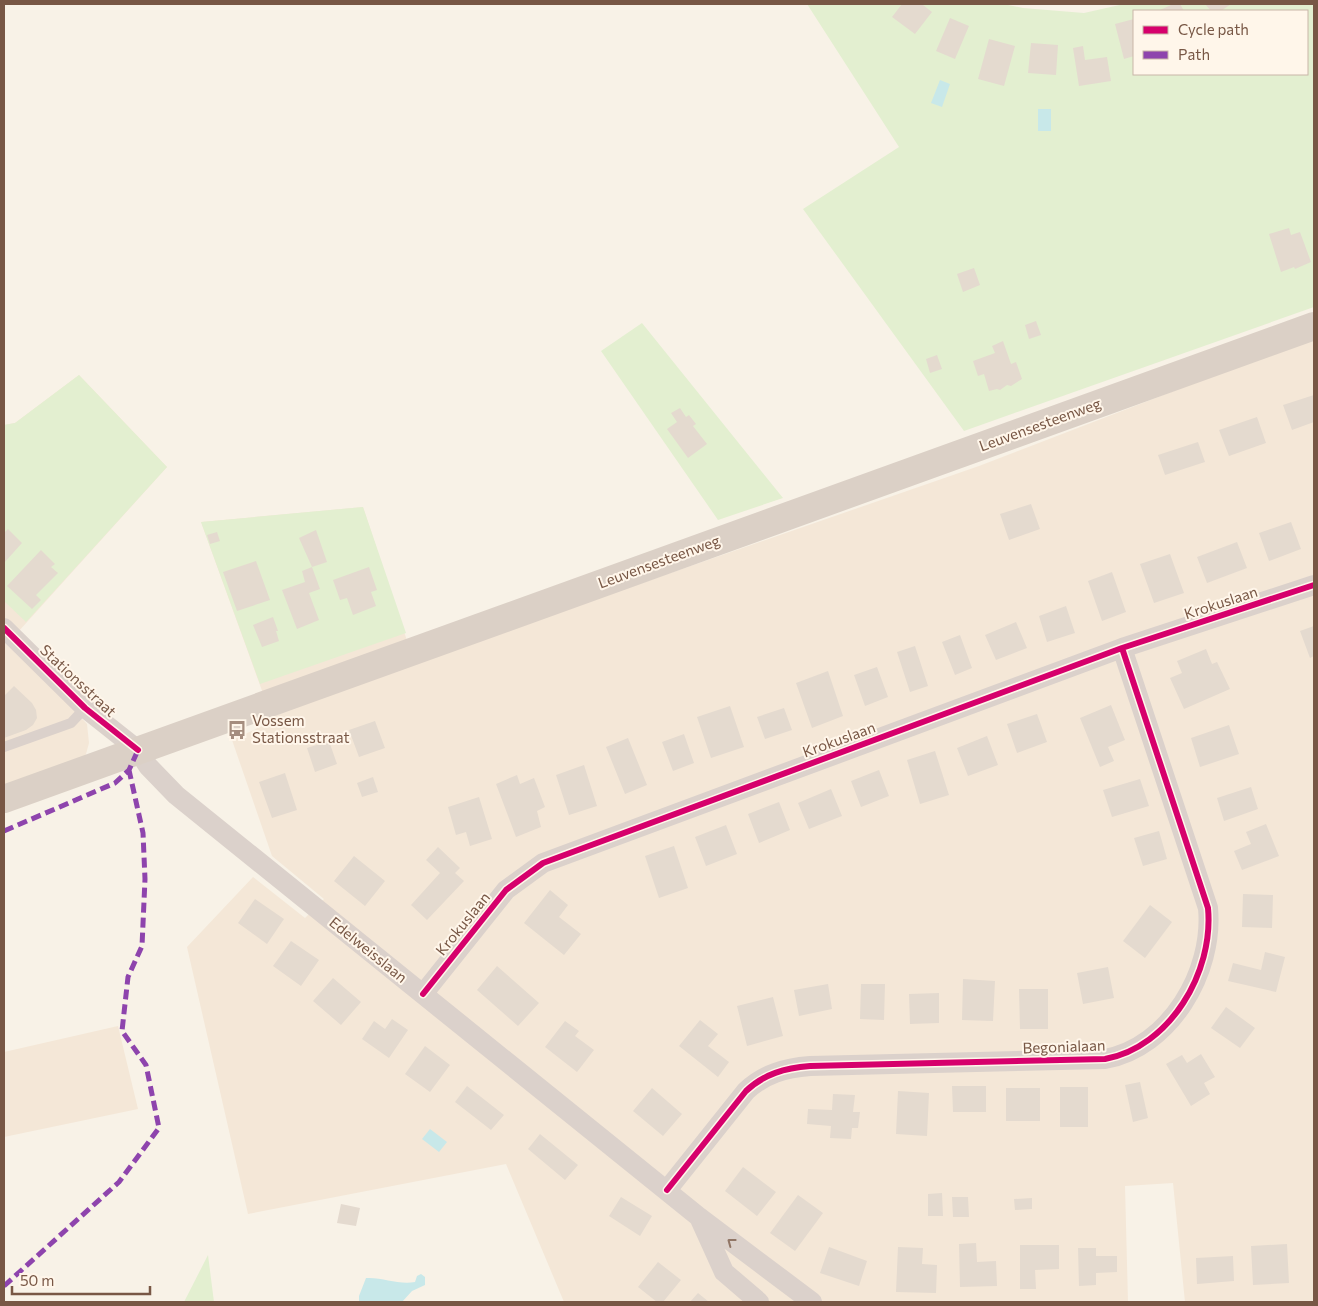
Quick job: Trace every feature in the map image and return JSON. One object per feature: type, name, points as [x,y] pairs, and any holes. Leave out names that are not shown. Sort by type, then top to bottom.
[{"type":"main road","name":"Leuvensesteenweg","points":[[4,799],[1314,326]]},
{"type":"street","name":"Krokuslaan","points":[[423,994],[506,890],[532,869],[543,863],[1122,648],[1314,585]]},
{"type":"street","name":"Stationsstraat","points":[[4,628],[85,708],[138,750]]},
{"type":"street","name":"Begonialaan","points":[[667,1190],[746,1091],[758,1081],[774,1073],[810,1066],[1104,1059],[1134,1050],[1163,1027],[1176,1012],[1196,980],[1202,964],[1208,938],[1208,908],[1122,648]]},
{"type":"street","name":"Edelweisslaan","points":[[138,750],[148,766],[176,796],[667,1190],[699,1218],[756,1260],[789,1294],[812,1302]]},
{"type":"street","name":"Edelweisslaan","points":[[699,1218],[721,1267],[733,1281],[759,1302]]},
{"type":"street","points":[[733,1281],[733,1272],[738,1264],[746,1259],[756,1260]]},
{"type":"lane","points":[[4,747],[70,723],[85,708]]},
{"type":"shaded area","points":[[1314,337],[1314,1302],[1185,1302],[1173,1183],[1125,1186],[1128,1302],[564,1302],[506,1164],[248,1214],[187,947],[253,877],[305,918],[324,899],[272,856],[232,740],[273,721],[201,522],[363,507],[414,662],[979,466]]},
{"type":"shaded area","points":[[79,375],[167,467],[9,642],[87,724],[89,743],[86,754],[81,761],[4,790],[4,425],[15,423]]},
{"type":"shaded area","points":[[118,1026],[138,1109],[4,1137],[4,1052]]},
{"type":"green space","points":[[807,4],[1003,4],[1023,8],[1084,13],[1124,4],[1314,4],[1314,307],[964,431],[803,209],[899,147]]},
{"type":"green space","points":[[642,323],[783,498],[718,520],[601,351]]},
{"type":"green space","points":[[79,375],[167,467],[26,622],[4,601],[4,425],[15,423]]},
{"type":"green space","points":[[363,507],[406,633],[260,684],[201,522]]},
{"type":"green space","points":[[208,1255],[214,1302],[184,1302]]},
{"type":"water","points":[[940,80],[950,84],[942,107],[931,103]]},
{"type":"water","points":[[1038,109],[1051,109],[1051,131],[1038,131]]},
{"type":"water","points":[[430,1129],[447,1142],[439,1152],[422,1139]]},
{"type":"water","points":[[421,1274],[425,1277],[425,1285],[412,1291],[402,1302],[359,1302],[359,1296],[366,1278],[409,1283],[415,1282],[417,1276]]},
{"type":"building","points":[[902,4],[924,4],[932,12],[915,34],[892,17]]},
{"type":"building","points":[[1173,4],[1180,4],[1183,10],[1160,10]]},
{"type":"building","points":[[1205,4],[1231,4],[1222,10],[1210,10]]},
{"type":"building","points":[[950,18],[969,26],[955,59],[936,51]]},
{"type":"building","points":[[1133,19],[1133,56],[1124,59],[1115,24]]},
{"type":"building","points":[[989,39],[1015,46],[1004,86],[978,79]]},
{"type":"building","points":[[1031,43],[1058,45],[1056,75],[1028,73]]},
{"type":"building","points":[[1083,46],[1085,60],[1107,57],[1111,81],[1079,86],[1073,48]]},
{"type":"building","points":[[1289,228],[1291,235],[1300,232],[1311,262],[1295,269],[1294,267],[1281,272],[1269,234]]},
{"type":"building","points":[[974,268],[980,285],[963,292],[957,274]]},
{"type":"building","points":[[1036,321],[1041,335],[1029,339],[1025,325]]},
{"type":"building","points":[[1003,341],[1011,364],[1016,362],[1022,379],[1000,390],[989,391],[984,374],[978,376],[973,361],[995,353],[992,346]]},
{"type":"building","points":[[937,355],[942,369],[930,373],[926,359]]},
{"type":"building","points":[[1314,395],[1314,422],[1292,430],[1283,405]]},
{"type":"building","points":[[680,408],[686,417],[689,415],[696,424],[693,426],[707,444],[688,458],[667,429],[677,422],[671,413]]},
{"type":"building","points":[[1257,417],[1266,443],[1229,456],[1219,430]]},
{"type":"building","points":[[1198,442],[1205,462],[1165,475],[1158,455]]},
{"type":"building","points":[[1031,504],[1040,529],[1009,540],[1000,514]]},
{"type":"building","points":[[1291,522],[1301,549],[1269,561],[1259,533]]},
{"type":"building","points":[[8,529],[22,543],[4,563],[4,533]]},
{"type":"building","points":[[316,530],[327,562],[312,567],[299,538]]},
{"type":"building","points":[[217,532],[220,541],[210,544],[207,535]]},
{"type":"building","points":[[1237,542],[1247,568],[1207,583],[1197,557]]},
{"type":"building","points":[[41,550],[55,564],[51,567],[58,573],[36,595],[41,600],[32,609],[7,586]]},
{"type":"building","points":[[1170,554],[1184,593],[1154,603],[1140,564]]},
{"type":"building","points":[[256,561],[270,600],[237,611],[223,572]]},
{"type":"building","points":[[312,567],[320,589],[309,593],[319,620],[297,629],[282,590],[305,582],[302,571]]},
{"type":"building","points":[[369,567],[377,590],[371,592],[376,606],[353,615],[347,598],[340,600],[333,580]]},
{"type":"building","points":[[1112,572],[1126,612],[1102,621],[1088,581]]},
{"type":"building","points":[[1066,606],[1075,633],[1047,642],[1039,616]]},
{"type":"building","points":[[273,617],[279,641],[262,647],[253,625]]},
{"type":"building","points":[[1016,622],[1027,648],[996,660],[985,635]]},
{"type":"building","points":[[1314,626],[1314,656],[1310,658],[1300,631]]},
{"type":"building","points":[[960,635],[972,668],[955,675],[942,642]]},
{"type":"building","points":[[915,646],[928,686],[910,692],[897,652]]},
{"type":"building","points":[[1206,649],[1212,664],[1217,662],[1230,689],[1184,709],[1170,678],[1182,673],[1177,661]]},
{"type":"building","points":[[877,667],[888,697],[865,706],[854,675]]},
{"type":"building","points":[[828,671],[843,716],[812,728],[796,683]]},
{"type":"building","points":[[14,686],[32,703],[36,710],[37,718],[33,725],[26,730],[4,738],[4,696]]},
{"type":"building","points":[[1111,705],[1125,740],[1108,747],[1114,761],[1100,767],[1080,718]]},
{"type":"building","points":[[730,706],[744,747],[711,758],[697,717]]},
{"type":"building","points":[[784,708],[792,730],[765,739],[757,717]]},
{"type":"building","points":[[1037,714],[1047,742],[1017,753],[1007,724]]},
{"type":"building","points":[[375,721],[385,748],[359,757],[349,730]]},
{"type":"building","points":[[1229,725],[1239,754],[1200,767],[1191,738]]},
{"type":"building","points":[[684,734],[694,763],[673,771],[662,742]]},
{"type":"building","points":[[987,736],[998,765],[968,776],[957,748]]},
{"type":"building","points":[[628,738],[647,785],[625,794],[606,747]]},
{"type":"building","points":[[329,741],[337,764],[315,772],[307,748]]},
{"type":"building","points":[[935,751],[949,795],[920,804],[907,760]]},
{"type":"building","points":[[584,765],[597,806],[569,815],[556,775]]},
{"type":"building","points":[[879,770],[889,796],[861,807],[851,781]]},
{"type":"building","points":[[285,773],[297,810],[272,818],[259,782]]},
{"type":"building","points":[[517,775],[520,784],[534,778],[545,807],[537,811],[541,827],[516,837],[496,784]]},
{"type":"building","points":[[373,777],[378,792],[362,797],[357,783]]},
{"type":"building","points":[[1140,779],[1149,806],[1112,817],[1103,790]]},
{"type":"building","points":[[1251,787],[1258,809],[1224,821],[1217,798]]},
{"type":"building","points":[[831,789],[842,816],[809,829],[798,803]]},
{"type":"building","points":[[479,797],[492,839],[470,846],[466,832],[456,835],[448,807]]},
{"type":"building","points":[[779,802],[790,830],[759,843],[748,814]]},
{"type":"building","points":[[1266,824],[1279,856],[1242,870],[1234,851],[1251,844],[1246,832]]},
{"type":"building","points":[[726,825],[737,854],[706,866],[695,837]]},
{"type":"building","points":[[1159,831],[1167,859],[1143,866],[1134,838]]},
{"type":"building","points":[[674,846],[688,888],[659,898],[645,856]]},
{"type":"building","points":[[438,847],[460,868],[455,873],[464,881],[427,920],[411,905],[440,873],[426,860]]},
{"type":"building","points":[[354,856],[385,881],[365,906],[334,881]]},
{"type":"building","points":[[550,890],[568,905],[559,917],[581,934],[564,955],[524,923]]},
{"type":"building","points":[[1243,894],[1273,895],[1272,928],[1242,927]]},
{"type":"building","points":[[255,899],[284,919],[267,944],[238,923]]},
{"type":"building","points":[[1150,905],[1172,922],[1145,958],[1123,941]]},
{"type":"building","points":[[291,941],[319,960],[301,986],[273,966]]},
{"type":"building","points":[[1265,952],[1285,957],[1276,992],[1228,981],[1233,963],[1261,970]]},
{"type":"building","points":[[497,966],[539,1003],[518,1026],[477,990]]},
{"type":"building","points":[[1108,967],[1114,998],[1083,1004],[1077,973]]},
{"type":"building","points":[[333,978],[361,1002],[341,1025],[313,1001]]},
{"type":"building","points":[[963,979],[995,981],[993,1021],[962,1020]]},
{"type":"building","points":[[828,984],[832,1009],[799,1016],[794,990]]},
{"type":"building","points":[[861,984],[885,984],[884,1020],[860,1019]]},
{"type":"building","points":[[1019,989],[1048,989],[1048,1029],[1020,1029]]},
{"type":"building","points":[[939,993],[939,1023],[910,1024],[909,994]]},
{"type":"building","points":[[773,997],[783,1036],[747,1046],[737,1006]]},
{"type":"building","points":[[1226,1007],[1255,1028],[1240,1048],[1211,1028]]},
{"type":"building","points":[[392,1019],[408,1030],[389,1058],[362,1039],[374,1021],[385,1029]]},
{"type":"building","points":[[700,1020],[718,1034],[708,1046],[729,1062],[718,1077],[679,1046]]},
{"type":"building","points":[[565,1021],[579,1031],[575,1036],[594,1050],[577,1072],[545,1047]]},
{"type":"building","points":[[425,1046],[450,1065],[430,1092],[405,1074]]},
{"type":"building","points":[[1201,1054],[1215,1077],[1204,1083],[1210,1094],[1191,1106],[1166,1064],[1182,1055],[1187,1063]]},
{"type":"building","points":[[1140,1082],[1148,1118],[1133,1122],[1125,1085]]},
{"type":"building","points":[[467,1086],[504,1115],[491,1130],[455,1102]]},
{"type":"building","points":[[952,1086],[986,1086],[986,1112],[953,1112]]},
{"type":"building","points":[[1060,1087],[1088,1087],[1088,1127],[1060,1127]]},
{"type":"building","points":[[652,1088],[682,1114],[663,1136],[633,1111]]},
{"type":"building","points":[[1006,1088],[1040,1088],[1040,1121],[1006,1121]]},
{"type":"building","points":[[898,1091],[929,1093],[927,1136],[896,1134]]},
{"type":"building","points":[[833,1094],[855,1095],[853,1112],[860,1112],[858,1128],[852,1128],[851,1139],[830,1138],[831,1126],[807,1124],[808,1109],[832,1110]]},
{"type":"building","points":[[540,1134],[578,1165],[565,1180],[528,1149]]},
{"type":"building","points":[[743,1167],[776,1192],[757,1216],[725,1191]]},
{"type":"building","points":[[942,1193],[943,1216],[928,1216],[928,1194]]},
{"type":"building","points":[[798,1195],[823,1213],[795,1251],[770,1233]]},
{"type":"building","points":[[621,1197],[652,1216],[640,1236],[609,1216]]},
{"type":"building","points":[[952,1197],[968,1197],[969,1217],[953,1217]]},
{"type":"building","points":[[1032,1198],[1032,1209],[1015,1210],[1014,1199]]},
{"type":"building","points":[[341,1204],[360,1208],[356,1226],[337,1223]]},
{"type":"building","points":[[976,1243],[977,1262],[996,1261],[997,1286],[960,1287],[959,1244]]},
{"type":"building","points":[[1287,1244],[1289,1283],[1253,1285],[1251,1246]]},
{"type":"building","points":[[1020,1245],[1059,1245],[1059,1269],[1035,1270],[1036,1289],[1020,1289]]},
{"type":"building","points":[[829,1247],[867,1261],[859,1286],[820,1273]]},
{"type":"building","points":[[898,1247],[923,1248],[922,1264],[937,1265],[936,1293],[896,1292]]},
{"type":"building","points":[[1078,1248],[1096,1248],[1096,1256],[1117,1256],[1117,1272],[1096,1273],[1096,1285],[1079,1286]]},
{"type":"building","points":[[1233,1256],[1234,1281],[1197,1284],[1196,1258]]},
{"type":"building","points":[[658,1262],[681,1280],[663,1302],[657,1302],[638,1287]]},
{"type":"building","points":[[698,1293],[709,1302],[690,1302]]},
{"type":"marked path","points":[[4,831],[115,783],[129,770],[138,750]]},
{"type":"marked path","points":[[4,1286],[119,1182],[159,1128],[146,1065],[122,1031],[128,977],[142,946],[145,879],[143,833],[129,770]]},
{"type":"cycle path","points":[[423,994],[506,890],[543,863],[1122,648],[1314,585]]},
{"type":"cycle path","points":[[4,628],[85,708],[138,750]]},
{"type":"cycle path","points":[[667,1190],[746,1091],[760,1080],[775,1073],[792,1068],[810,1066],[1105,1059],[1128,1052],[1149,1039],[1168,1023],[1183,1003],[1195,981],[1204,957],[1208,932],[1208,908],[1122,648]]},
{"type":"place","name":"Vossem Stationsstraat","points":[[237,730]]}]
